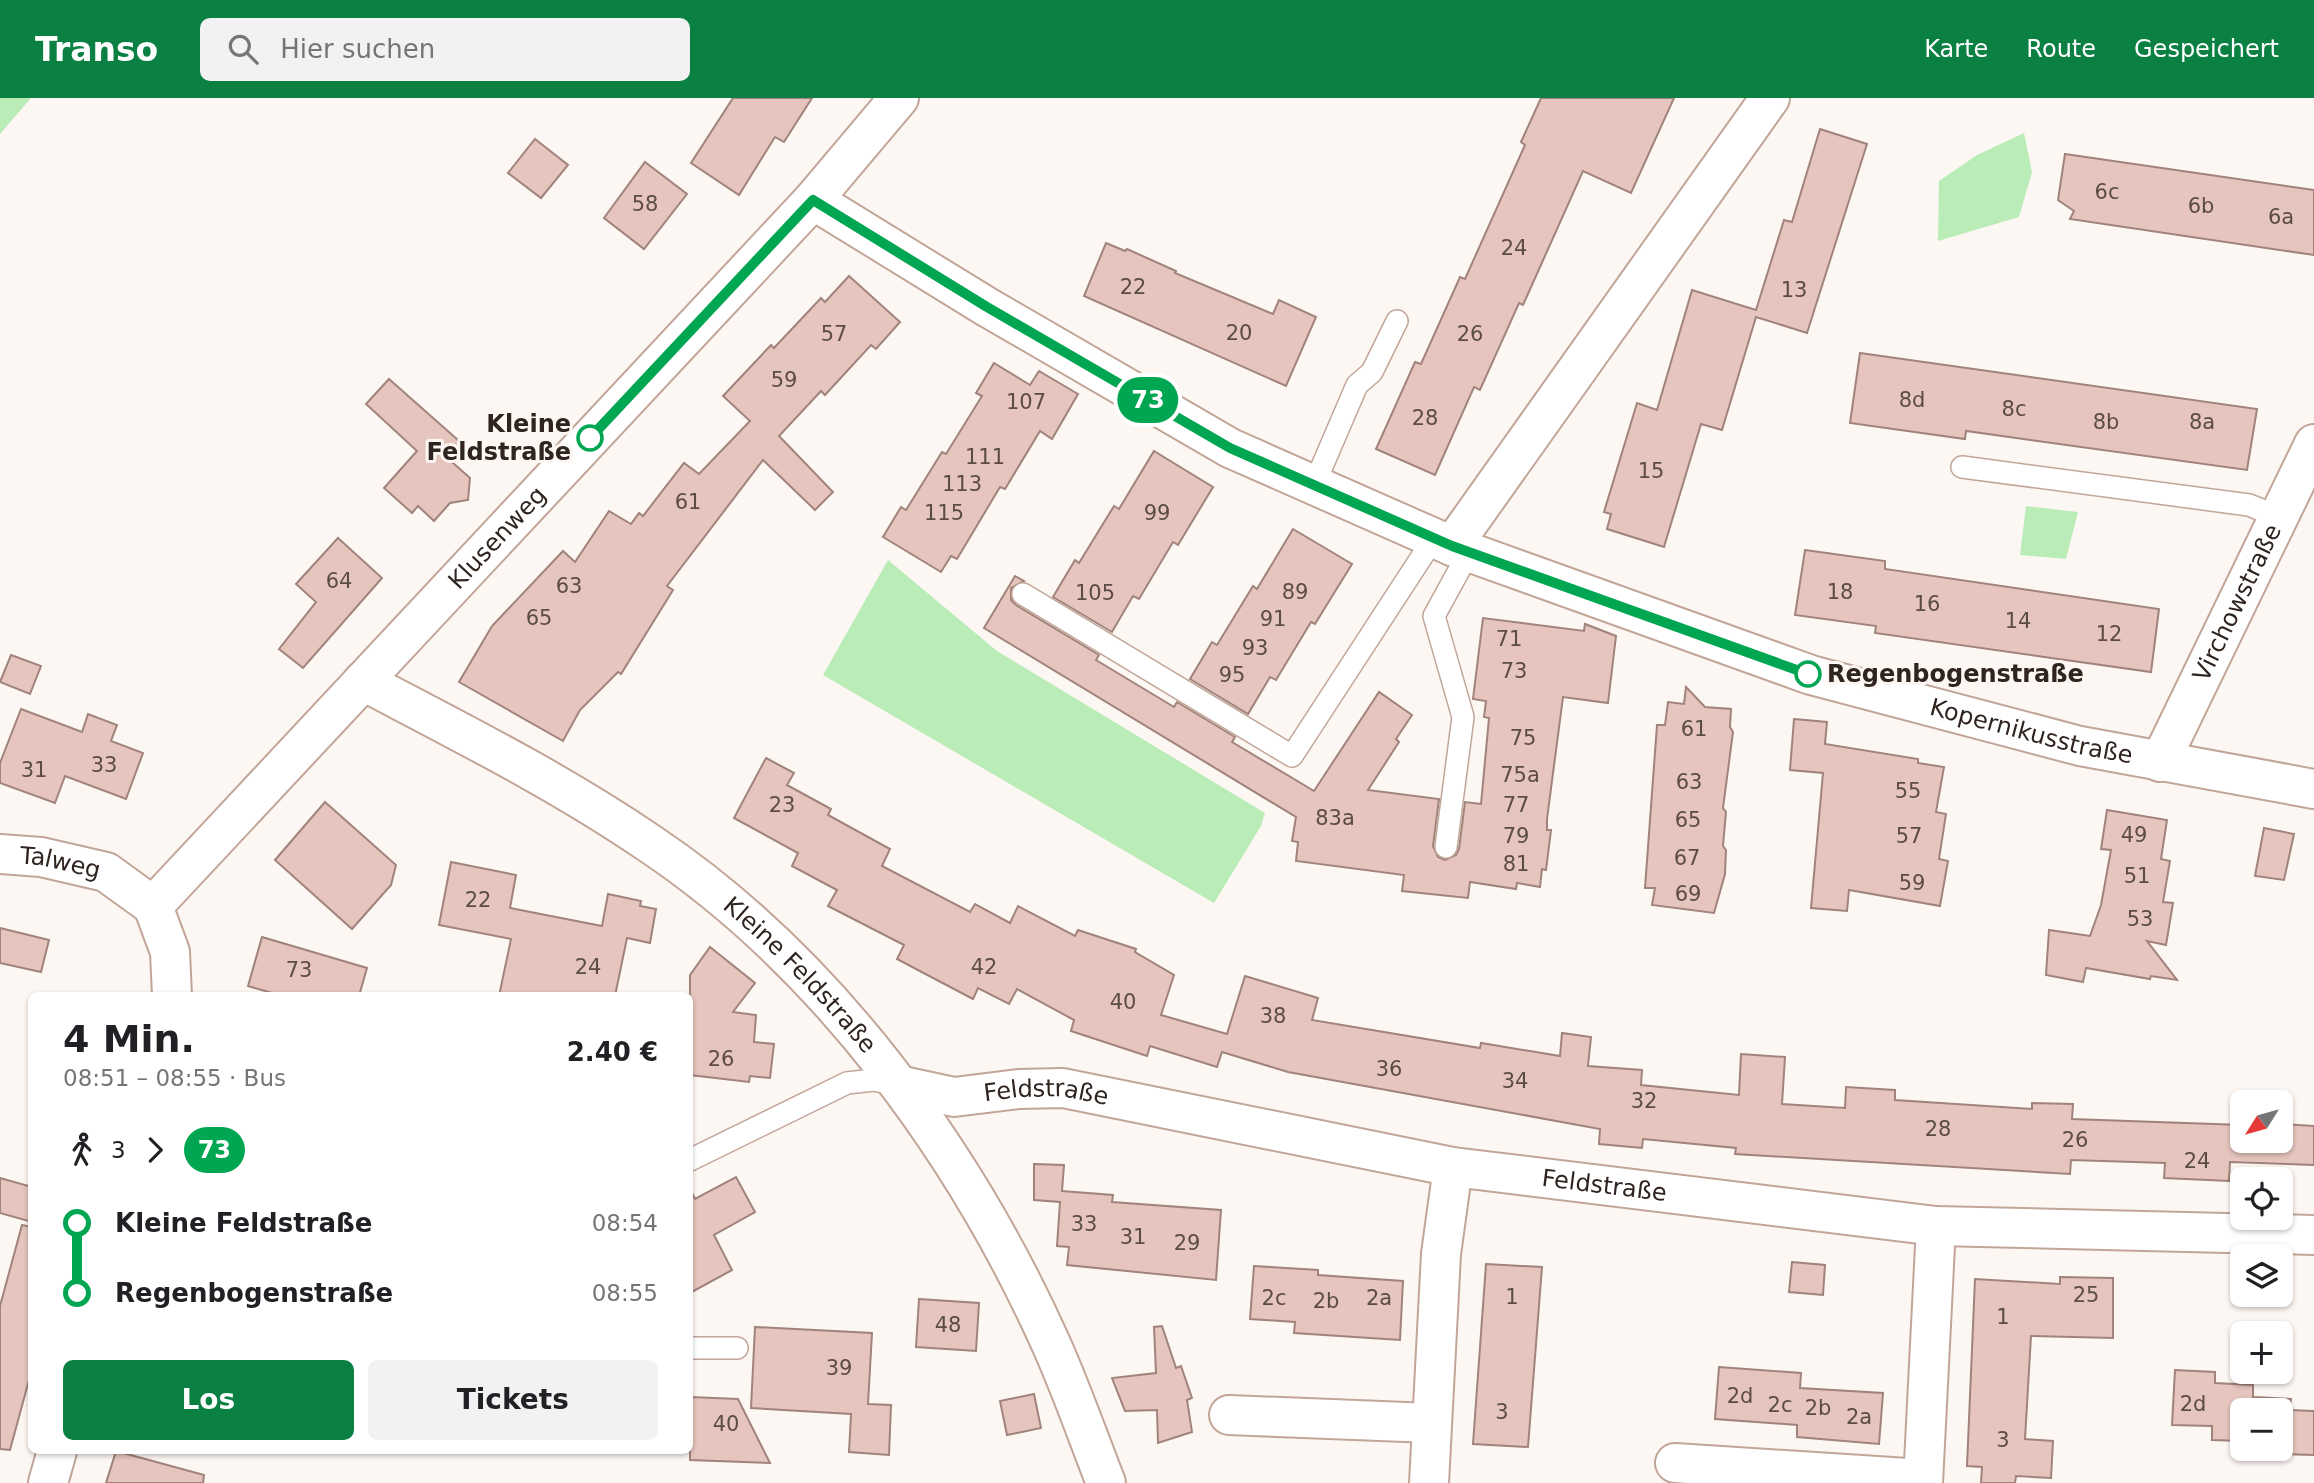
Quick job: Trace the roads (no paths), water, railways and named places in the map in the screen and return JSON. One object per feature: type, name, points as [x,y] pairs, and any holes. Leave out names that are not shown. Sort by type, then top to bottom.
[{"type":"street","name":"Klusenweg","points":[[153,906],[813,200],[899,98]]},
{"type":"street","points":[[1451,545],[1770,98]]},
{"type":"street","name":"Kopernikusstraße","points":[[813,200],[987,307],[1230,448],[1451,545],[1811,675],[2080,746],[2314,789]]},
{"type":"street","name":"Virchowstraße","points":[[2160,762],[2314,444]]},
{"type":"street","name":"Kleine Feldstraße","points":[[364,680],[547,777],[652,844],[751,924],[827,998],[903,1086],[972,1197],[1024,1289],[1052,1347],[1106,1483]]},
{"type":"street","name":"Talweg","points":[[0,854],[41,857],[106,873],[153,906]]},
{"type":"street","points":[[153,906],[170,952],[172,992]]},
{"type":"street","name":"Feldstraße","points":[[903,1086],[954,1097],[1018,1089],[1063,1088],[1452,1167],[1936,1226],[2314,1235]]},
{"type":"street","points":[[1429,1483],[1441,1254],[1452,1167]]},
{"type":"street","points":[[1675,1463],[1923,1481],[1936,1226]]},
{"type":"street","points":[[1229,1415],[1431,1423]]},
{"type":"street","points":[[48,1483],[56,1454]]},
{"type":"lane","points":[[1314,485],[1357,385],[1372,372],[1397,321]]},
{"type":"lane","points":[[1962,467],[2249,505],[2279,517]]},
{"type":"lane","points":[[1023,594],[1292,756],[1451,545]]},
{"type":"lane","points":[[1446,847],[1463,717],[1434,616],[1451,545]]},
{"type":"lane","name":"Kleine Feldstraße","points":[[693,1159],[847,1083],[874,1080],[903,1086]]},
{"type":"lane","points":[[693,1348],[737,1348]]},
{"type":"place","name":"Kleine Feldstraße","points":[[590,438]]},
{"type":"place","name":"Regenbogenstraße","points":[[1808,674]]}]
